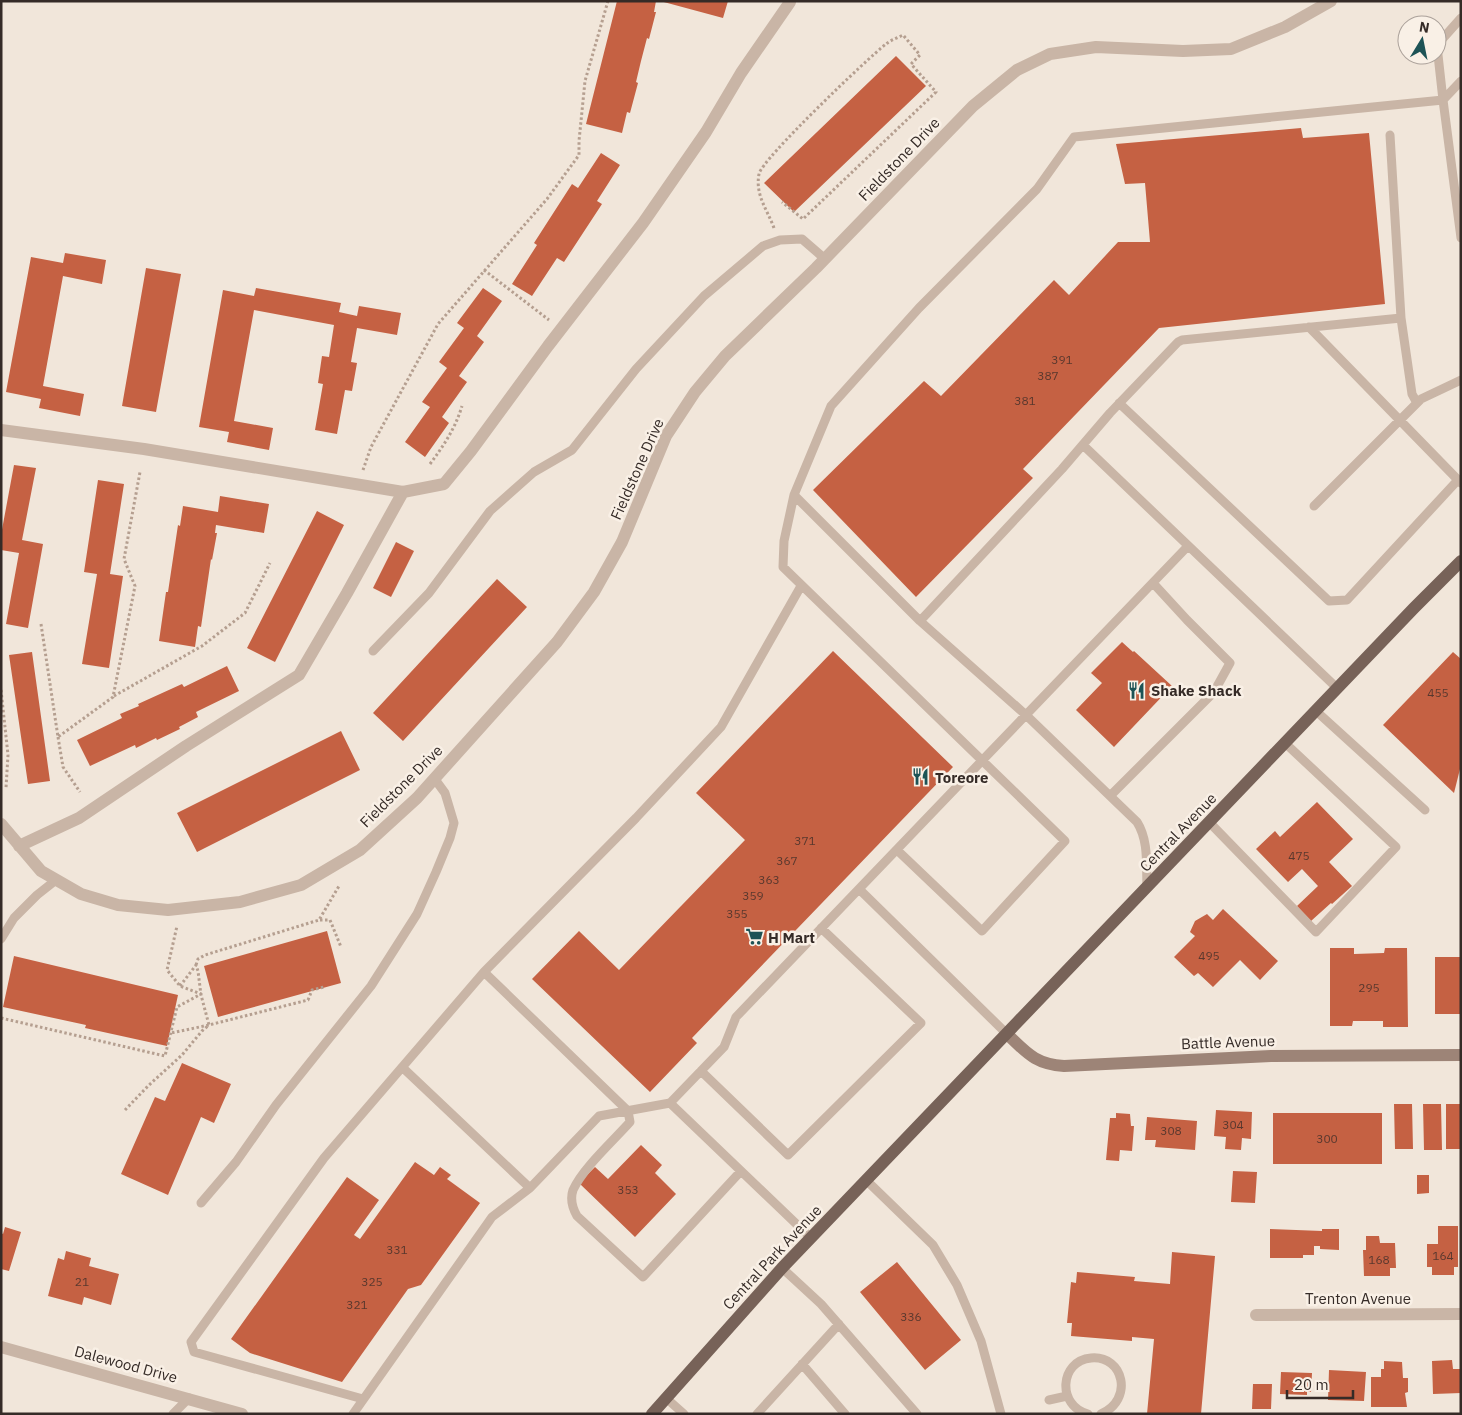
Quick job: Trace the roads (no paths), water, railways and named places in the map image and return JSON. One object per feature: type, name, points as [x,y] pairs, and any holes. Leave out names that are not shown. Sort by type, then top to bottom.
[{"type":"main road","name":"Central Avenue","points":[[919,1125],[1461,561]]},
{"type":"main road","name":"Central Park Avenue","points":[[652,1414],[782,1268],[919,1125]]},
{"type":"street","name":"Fieldstone Drive","points":[[1,824],[41,871],[81,894],[118,905],[168,910],[240,902],[301,886],[360,850],[416,798],[557,642],[594,592],[622,542],[666,436],[695,392],[724,356],[825,259],[972,106],[1017,70],[1050,54],[1096,47],[1183,52],[1231,49],[1285,27],[1330,1]]},
{"type":"street","points":[[1,430],[144,449],[403,492],[444,484],[472,452],[561,329],[648,215],[706,132],[741,73],[790,2]]},
{"type":"street","points":[[19,846],[79,818],[186,746],[300,675],[403,492]]},
{"type":"street","name":"Battle Avenue","points":[[1007,1034],[1035,1059],[1045,1063],[1064,1066],[1271,1056],[1461,1055]]},
{"type":"street","name":"Trenton Avenue","points":[[1256,1315],[1461,1314]]},
{"type":"street","name":"Dalewood Drive","points":[[1,1347],[242,1414]]},
{"type":"lane","points":[[1447,34],[1461,18]]},
{"type":"lane","points":[[1439,65],[1461,238]]},
{"type":"lane","points":[[897,850],[982,931],[1065,841],[981,762],[783,567],[784,541],[794,495],[831,406],[919,308],[1037,189],[1074,137],[1443,100],[1461,81]]},
{"type":"lane","points":[[1390,135],[1401,318],[1412,394],[1417,403]]},
{"type":"lane","points":[[373,651],[429,593],[490,511],[534,472],[572,450],[636,369],[704,296],[763,246],[779,240],[802,239],[825,259]]},
{"type":"lane","points":[[920,620],[1062,469],[1119,403],[1178,342],[1182,340],[1401,318]]},
{"type":"lane","points":[[1119,403],[1328,601],[1347,600],[1459,482],[1309,327]]},
{"type":"lane","points":[[1314,506],[1421,399],[1461,380]]},
{"type":"lane","points":[[1083,445],[1337,688]]},
{"type":"lane","points":[[794,495],[920,620],[1026,715],[1137,822],[1142,830],[1145,841],[1148,887]]},
{"type":"lane","points":[[353,1414],[492,1217],[530,1188],[599,1116],[670,1103],[724,1047],[736,1017],[1188,546]]},
{"type":"lane","points":[[1110,796],[1214,692],[1230,663],[1153,583]]},
{"type":"lane","points":[[363,1399],[194,1352],[191,1342],[324,1158],[484,972],[636,818],[721,728],[801,586]]},
{"type":"lane","points":[[1316,711],[1425,810]]},
{"type":"lane","points":[[1209,822],[1316,932],[1396,847],[1285,743]]},
{"type":"lane","points":[[201,1203],[236,1162],[276,1105],[371,986],[417,914],[450,838],[454,823],[445,793],[434,778]]},
{"type":"lane","points":[[1,939],[14,918],[37,895],[56,880]]},
{"type":"lane","points":[[859,889],[1007,1034]]},
{"type":"lane","points":[[701,1071],[788,1156],[921,1023],[821,928]]},
{"type":"lane","points":[[484,972],[628,1111],[630,1122],[584,1172],[572,1192],[572,1207],[576,1216],[643,1277],[741,1170]]},
{"type":"lane","points":[[402,1067],[530,1188]]},
{"type":"lane","points":[[670,1103],[811,1238]]},
{"type":"lane","points":[[866,1180],[933,1245],[957,1284],[982,1341],[1002,1414]]},
{"type":"lane","points":[[782,1268],[821,1304],[917,1414]]},
{"type":"lane","points":[[757,1414],[839,1324]]},
{"type":"lane","points":[[1088,1414],[1074,1407],[1065,1390],[1069,1372],[1083,1360],[1092,1358],[1110,1363],[1117,1370],[1121,1378],[1120,1397],[1115,1405],[1101,1414]]},
{"type":"lane","points":[[802,1364],[845,1414]]},
{"type":"lane","points":[[1049,1400],[1067,1396]]},
{"type":"lane","points":[[173,1414],[189,1398]]},
{"type":"lane","points":[[666,1398],[684,1414]]},
{"type":"lane","points":[[764,1406],[771,1414]]},
{"type":"place","name":"Shake Shack","points":[[1137,690]]},
{"type":"place","name":"Toreore","points":[[921,777]]},
{"type":"place","name":"H Mart","points":[[754,937]]}]
